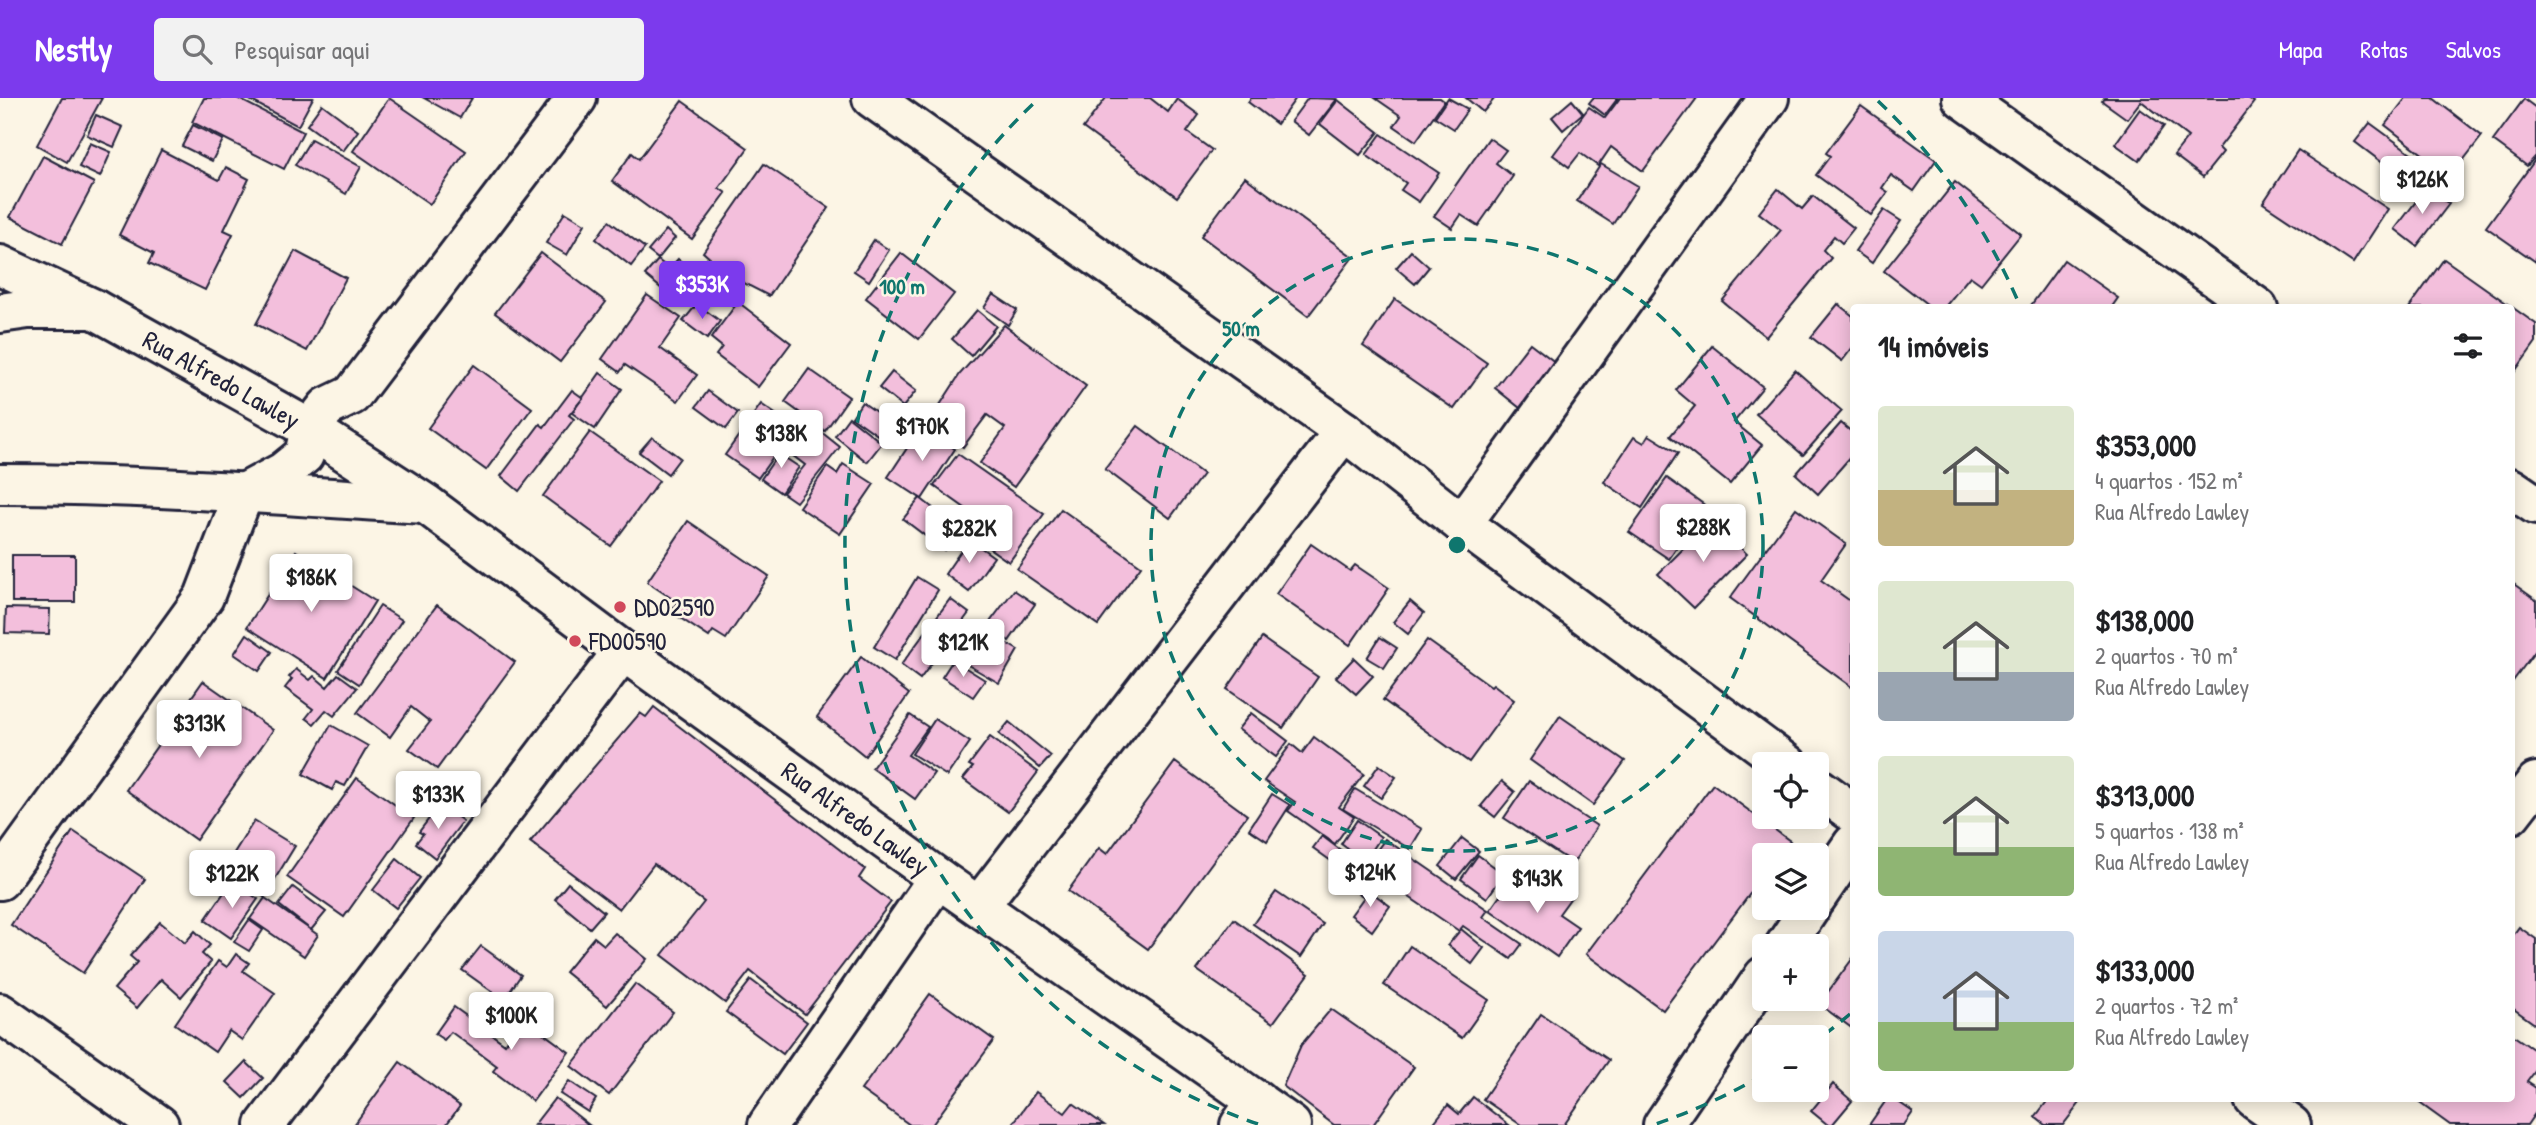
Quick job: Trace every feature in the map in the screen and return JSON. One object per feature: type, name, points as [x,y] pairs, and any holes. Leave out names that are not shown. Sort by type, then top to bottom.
[{"type":"street","points":[[0,880],[204,597],[244,493],[283,472],[304,455],[310,429],[327,407],[352,395],[577,98]]},
{"type":"street","points":[[872,98],[1344,431],[1462,524],[1770,752]]},
{"type":"street","points":[[1462,524],[1769,98]]},
{"type":"street","points":[[1962,98],[2252,304]]},
{"type":"street","points":[[0,265],[94,309]]},
{"type":"street","name":"Rua Alfredo Lawley","points":[[0,313],[28,309],[94,309],[310,429],[426,504],[622,651],[979,906],[1248,1112],[1291,1125]]},
{"type":"street","points":[[979,906],[1344,431]]},
{"type":"street","points":[[0,464],[45,484]]},
{"type":"street","points":[[0,484],[244,493],[426,504]]},
{"type":"street","points":[[2515,491],[2536,505]]},
{"type":"street","points":[[265,1125],[622,651]]},
{"type":"street","points":[[2515,809],[2536,782]]},
{"type":"street","points":[[1829,795],[1850,811]]},
{"type":"street","points":[[1829,879],[1850,848]]},
{"type":"street","points":[[768,1125],[938,878]]},
{"type":"street","points":[[1663,1125],[1752,994]]},
{"type":"street","points":[[0,1013],[159,1125]]},
{"type":"building","points":[[62,98],[102,98],[67,162],[37,145]]},
{"type":"building","points":[[204,98],[237,98],[303,132],[284,169],[192,122]]},
{"type":"building","points":[[246,98],[313,98],[298,126]]},
{"type":"building","points":[[389,98],[466,151],[430,204],[353,151]]},
{"type":"building","points":[[424,98],[472,98],[460,118]]},
{"type":"building","points":[[1106,98],[1150,98],[1168,112],[1177,99],[1199,115],[1187,132],[1212,150],[1177,197],[1083,128]]},
{"type":"building","points":[[1251,98],[1296,98],[1277,124],[1248,102]]},
{"type":"building","points":[[1308,98],[1337,99],[1309,135],[1291,121]]},
{"type":"building","points":[[1375,98],[1440,98],[1444,101],[1416,141],[1394,126],[1401,116]]},
{"type":"building","points":[[1448,98],[1468,109],[1454,129],[1435,117]]},
{"type":"building","points":[[1466,98],[1495,98],[1483,112]]},
{"type":"building","points":[[1593,98],[1618,98],[1605,115],[1589,103]]},
{"type":"building","points":[[1620,98],[1697,98],[1643,171],[1611,147],[1598,166],[1580,153],[1569,167],[1553,155],[1589,107],[1605,118]]},
{"type":"building","points":[[2104,98],[2248,98],[2254,102],[2219,148],[2223,152],[2203,177],[2174,155],[2188,137],[2141,101],[2127,119],[2102,101]]},
{"type":"building","points":[[2406,98],[2433,98],[2482,136],[2451,176],[2385,125]]},
{"type":"building","points":[[2524,99],[2536,108],[2536,156],[2527,166],[2493,141]]},
{"type":"building","points":[[1338,100],[1379,132],[1360,155],[1320,124]]},
{"type":"building","points":[[1572,100],[1583,113],[1563,130],[1552,117]]},
{"type":"building","points":[[682,101],[748,148],[719,188],[726,193],[692,239],[612,181],[632,153],[639,159]]},
{"type":"building","points":[[322,104],[358,131],[343,151],[307,125]]},
{"type":"building","points":[[1861,106],[1936,160],[1914,191],[1891,175],[1882,188],[1888,192],[1871,215],[1816,175],[1830,156],[1826,153]]},
{"type":"building","points":[[2140,109],[2164,126],[2139,161],[2115,144]]},
{"type":"building","points":[[96,115],[123,127],[114,147],[87,135]]},
{"type":"building","points":[[2370,123],[2415,156],[2400,176],[2355,142]]},
{"type":"building","points":[[193,125],[223,140],[212,161],[182,146]]},
{"type":"building","points":[[1381,134],[1439,173],[1419,202],[1401,190],[1406,183],[1366,155]]},
{"type":"building","points":[[1489,138],[1506,150],[1496,163],[1513,176],[1478,226],[1461,215],[1452,228],[1434,216]]},
{"type":"building","points":[[311,139],[361,167],[346,194],[295,165]]},
{"type":"building","points":[[90,143],[111,152],[100,177],[79,167]]},
{"type":"building","points":[[161,150],[219,180],[226,167],[249,179],[224,230],[233,234],[205,290],[149,263],[154,253],[119,235]]},
{"type":"building","points":[[2298,150],[2388,209],[2353,263],[2263,203]]},
{"type":"building","points":[[43,156],[94,183],[62,244],[10,217]]},
{"type":"building","points":[[2536,160],[2536,262],[2486,227]]},
{"type":"building","points":[[764,164],[829,208],[769,296],[730,276],[703,252]]},
{"type":"building","points":[[1601,164],[1638,186],[1613,224],[1577,201]]},
{"type":"building","points":[[1245,177],[1353,257],[1308,316],[1201,236]]},
{"type":"building","points":[[1955,182],[2021,234],[1981,284],[1970,276],[1947,304],[1927,304],[1884,271]]},
{"type":"building","points":[[2427,187],[2449,204],[2417,246],[2395,229]]},
{"type":"building","points":[[1778,189],[1802,209],[1813,196],[1854,228],[1842,243],[1834,236],[1823,250],[1831,258],[1766,337],[1722,301],[1781,230],[1759,213]]},
{"type":"building","points":[[1884,210],[1901,221],[1872,263],[1855,251]]},
{"type":"building","points":[[565,212],[585,224],[567,255],[546,243]]},
{"type":"building","points":[[609,221],[645,248],[631,266],[596,239]]},
{"type":"building","points":[[666,230],[675,238],[658,259],[648,251]]},
{"type":"building","points":[[874,240],[889,250],[869,281],[854,271]]},
{"type":"building","points":[[295,251],[346,278],[307,351],[256,324]]},
{"type":"building","points":[[1411,251],[1429,267],[1415,284],[1396,268]]},
{"type":"building","points":[[541,253],[606,302],[560,362],[495,313]]},
{"type":"building","points":[[901,253],[954,294],[919,339],[866,298]]},
{"type":"building","points":[[678,259],[701,278],[687,296],[669,281],[662,289],[645,275],[658,260],[669,269]]},
{"type":"building","points":[[2444,259],[2508,304],[2412,304]]},
{"type":"building","points":[[2064,260],[2118,298],[2114,304],[2032,304]]},
{"type":"building","points":[[993,294],[1017,310],[1008,325],[984,308]]},
{"type":"building","points":[[647,295],[681,318],[660,348],[697,375],[678,401],[625,365],[620,372],[602,359]]},
{"type":"building","points":[[1395,299],[1487,363],[1454,409],[1363,346]]},
{"type":"building","points":[[738,302],[791,343],[758,387],[716,355],[722,347],[711,338]]},
{"type":"building","points":[[697,304],[720,321],[707,339],[683,321]]},
{"type":"building","points":[[1838,304],[1850,314],[1850,351],[1842,361],[1811,337]]},
{"type":"building","points":[[2515,309],[2536,324],[2536,342],[2515,371]]},
{"type":"building","points":[[977,310],[996,326],[971,356],[952,339]]},
{"type":"building","points":[[1004,325],[1086,386],[1014,487],[980,463],[1005,428],[987,415],[963,447],[929,422],[960,374]]},
{"type":"building","points":[[1530,343],[1556,363],[1520,408],[1495,388]]},
{"type":"building","points":[[1712,346],[1763,387],[1734,422],[1762,445],[1730,484],[1670,436],[1695,406],[1676,390]]},
{"type":"building","points":[[474,365],[532,408],[486,470],[428,428]]},
{"type":"building","points":[[809,369],[849,397],[825,431],[785,402]]},
{"type":"building","points":[[1795,370],[1842,411],[1803,455],[1756,414]]},
{"type":"building","points":[[892,372],[916,391],[903,407],[879,388]]},
{"type":"building","points":[[600,373],[622,389],[595,429],[572,413]]},
{"type":"building","points":[[572,390],[583,398],[569,415],[574,419],[519,491],[501,476],[540,424],[544,427]]},
{"type":"building","points":[[708,391],[738,413],[726,429],[696,407]]},
{"type":"building","points":[[862,402],[889,421],[879,436],[852,417]]},
{"type":"building","points":[[761,404],[794,427],[758,478],[725,455]]},
{"type":"building","points":[[849,417],[882,443],[867,462],[835,436]]},
{"type":"building","points":[[1841,423],[1850,430],[1850,457],[1818,494],[1796,474]]},
{"type":"building","points":[[1138,426],[1203,474],[1170,518],[1105,469]]},
{"type":"building","points":[[815,427],[840,447],[796,502],[783,493],[805,465],[792,455]]},
{"type":"building","points":[[921,427],[955,449],[922,499],[888,477]]},
{"type":"building","points":[[590,432],[659,481],[611,546],[543,496]]},
{"type":"building","points":[[1649,435],[1678,453],[1642,508],[1604,482],[1634,437],[1644,443]]},
{"type":"building","points":[[652,437],[680,458],[668,474],[639,452]]},
{"type":"building","points":[[787,441],[792,444],[784,457],[799,467],[781,493],[761,479]]},
{"type":"building","points":[[958,454],[1044,514],[1009,562],[982,543],[993,528],[934,486]]},
{"type":"building","points":[[843,464],[874,484],[840,534],[799,507],[827,467],[837,474]]},
{"type":"building","points":[[1667,478],[1706,506],[1669,559],[1629,532]]},
{"type":"building","points":[[920,498],[960,529],[944,550],[903,519]]},
{"type":"building","points":[[1796,508],[1846,544],[1821,580],[1850,601],[1850,686],[1730,598]]},
{"type":"building","points":[[1061,509],[1141,566],[1098,625],[1017,569]]},
{"type":"building","points":[[1712,520],[1747,554],[1694,608],[1658,574]]},
{"type":"building","points":[[688,521],[769,576],[726,639],[713,631],[709,637],[671,612],[677,602],[647,582]]},
{"type":"building","points":[[969,539],[994,557],[969,592],[945,574]]},
{"type":"building","points":[[1311,544],[1350,571],[1355,565],[1389,588],[1350,645],[1276,594]]},
{"type":"building","points":[[296,551],[375,601],[327,678],[247,627]]},
{"type":"building","points":[[12,555],[75,555],[75,602],[12,602]]},
{"type":"building","points":[[917,577],[938,590],[895,660],[874,647]]},
{"type":"building","points":[[2515,585],[2536,600],[2536,650],[2515,678]]},
{"type":"building","points":[[1014,590],[1035,604],[1009,641],[987,626]]},
{"type":"building","points":[[950,599],[969,613],[920,679],[901,665]]},
{"type":"building","points":[[1410,601],[1424,613],[1408,634],[1393,622]]},
{"type":"building","points":[[437,605],[515,662],[437,769],[409,749],[430,722],[411,707],[390,737],[357,713]]},
{"type":"building","points":[[380,606],[402,620],[359,684],[338,670]]},
{"type":"building","points":[[6,608],[50,609],[49,634],[5,633]]},
{"type":"building","points":[[973,624],[1018,650],[999,683],[954,657]]},
{"type":"building","points":[[247,634],[272,652],[259,671],[234,654]]},
{"type":"building","points":[[1380,637],[1397,648],[1384,668],[1367,658]]},
{"type":"building","points":[[1262,638],[1318,677],[1283,728],[1227,689]]},
{"type":"building","points":[[1427,640],[1514,700],[1469,762],[1383,700]]},
{"type":"building","points":[[861,657],[909,694],[865,756],[817,717]]},
{"type":"building","points":[[1354,658],[1373,676],[1356,694],[1336,677]]},
{"type":"building","points":[[953,660],[985,680],[973,697],[942,677]]},
{"type":"building","points":[[296,669],[310,680],[314,676],[327,687],[338,674],[357,688],[334,716],[326,710],[314,724],[306,718],[313,709],[285,688]]},
{"type":"building","points":[[203,681],[273,730],[196,840],[126,790]]},
{"type":"building","points":[[654,707],[865,869],[859,878],[891,902],[805,1014],[750,971],[725,1003],[662,955],[704,902],[654,864],[619,909],[530,842],[640,713],[646,717]]},
{"type":"building","points":[[1251,713],[1288,741],[1276,757],[1238,729]]},
{"type":"building","points":[[910,715],[928,727],[908,755],[934,773],[915,799],[872,768]]},
{"type":"building","points":[[1560,716],[1625,761],[1593,805],[1530,760]]},
{"type":"building","points":[[935,719],[970,742],[947,776],[912,754]]},
{"type":"building","points":[[1009,722],[1051,756],[1040,768],[999,734]]},
{"type":"building","points":[[331,725],[368,746],[345,786],[336,782],[332,790],[303,774]]},
{"type":"building","points":[[990,737],[1038,772],[1008,812],[963,779],[973,767],[969,765]]},
{"type":"building","points":[[1314,737],[1364,774],[1339,807],[1354,817],[1335,844],[1288,811],[1295,802],[1264,781],[1291,744],[1302,753]]},
{"type":"building","points":[[1175,762],[1247,815],[1148,949],[1068,891],[1099,848],[1107,854]]},
{"type":"building","points":[[1379,765],[1396,777],[1381,798],[1364,786]]},
{"type":"building","points":[[357,778],[414,818],[344,917],[287,877]]},
{"type":"building","points":[[1502,781],[1515,792],[1495,817],[1481,806]]},
{"type":"building","points":[[1529,781],[1597,826],[1573,863],[1504,818]]},
{"type":"building","points":[[1713,784],[1752,813],[1752,829],[1774,829],[1790,841],[1752,843],[1752,891],[1663,1010],[1586,954]]},
{"type":"building","points":[[1355,789],[1422,829],[1410,849],[1343,809]]},
{"type":"building","points":[[1272,794],[1290,805],[1267,841],[1249,829]]},
{"type":"building","points":[[440,804],[463,821],[435,858],[416,843],[423,834],[419,832]]},
{"type":"building","points":[[1357,820],[1381,837],[1365,861],[1341,844]]},
{"type":"building","points":[[254,821],[295,846],[264,897],[222,872]]},
{"type":"building","points":[[73,831],[145,879],[83,973],[11,925]]},
{"type":"building","points":[[1322,836],[1347,855],[1338,866],[1313,848]]},
{"type":"building","points":[[1462,838],[1479,851],[1456,879],[1440,866]]},
{"type":"building","points":[[1385,839],[1488,910],[1483,917],[1522,944],[1511,959],[1463,926],[1459,931],[1365,867]]},
{"type":"building","points":[[1478,855],[1504,874],[1487,898],[1461,879]]},
{"type":"building","points":[[397,859],[420,878],[396,908],[373,890]]},
{"type":"building","points":[[1512,879],[1538,897],[1549,880],[1572,896],[1559,914],[1578,927],[1557,957],[1490,910]]},
{"type":"building","points":[[232,881],[258,899],[231,938],[205,920]]},
{"type":"building","points":[[568,883],[604,912],[590,928],[555,899]]},
{"type":"building","points":[[1362,885],[1390,906],[1372,931],[1351,915],[1364,897],[1357,892]]},
{"type":"building","points":[[293,887],[326,912],[311,930],[279,905]]},
{"type":"building","points":[[1276,892],[1323,924],[1301,957],[1253,924]]},
{"type":"building","points":[[265,898],[318,935],[304,956],[250,919]]},
{"type":"building","points":[[1234,919],[1309,974],[1273,1023],[1197,970]]},
{"type":"building","points":[[249,920],[263,930],[249,951],[234,942]]},
{"type":"building","points":[[160,922],[185,943],[195,931],[210,945],[202,954],[211,962],[181,997],[161,979],[137,1008],[114,989],[137,962],[130,956]]},
{"type":"building","points":[[2519,927],[2536,939],[2536,1025],[2515,1010],[2515,932]]},
{"type":"building","points":[[1461,929],[1484,948],[1472,964],[1448,945]]},
{"type":"building","points":[[615,933],[647,959],[607,1006],[565,972],[594,937],[604,945]]},
{"type":"building","points":[[481,946],[521,975],[504,1000],[462,970]]},
{"type":"building","points":[[1410,946],[1489,1000],[1462,1038],[1384,985]]},
{"type":"building","points":[[236,954],[249,963],[243,971],[275,993],[242,1040],[229,1031],[215,1052],[175,1024],[218,961],[227,967]]},
{"type":"building","points":[[1850,962],[1850,1027],[1829,1011],[1829,990]]},
{"type":"building","points":[[751,980],[807,1022],[783,1054],[726,1012]]},
{"type":"building","points":[[635,984],[673,1012],[609,1095],[571,1066]]},
{"type":"building","points":[[930,994],[994,1040],[932,1125],[910,1125],[861,1090]]},
{"type":"building","points":[[454,1007],[505,1044],[524,1019],[569,1052],[533,1101],[493,1071],[497,1066],[451,1032],[444,1040],[435,1034]]},
{"type":"building","points":[[1331,1009],[1414,1067],[1373,1125],[1334,1125],[1283,1086],[1301,1045]]},
{"type":"building","points":[[1541,1014],[1609,1060],[1564,1125],[1521,1125],[1483,1099]]},
{"type":"building","points":[[2515,1037],[2536,1051],[2536,1070],[2527,1082],[2536,1088],[2536,1112],[2527,1125],[2450,1125],[2418,1102],[2515,1102]]},
{"type":"building","points":[[246,1062],[263,1078],[244,1098],[227,1082]]},
{"type":"building","points":[[400,1062],[460,1106],[446,1125],[354,1125]]},
{"type":"building","points":[[569,1081],[596,1099],[588,1112],[560,1094]]},
{"type":"building","points":[[1833,1084],[1851,1102],[1832,1125],[1828,1125],[1811,1111],[1818,1102],[1829,1102],[1829,1089]]},
{"type":"building","points":[[1036,1092],[1065,1113],[1073,1103],[1104,1125],[1012,1125]]},
{"type":"building","points":[[1473,1097],[1509,1125],[1432,1125],[1448,1105],[1459,1114]]},
{"type":"building","points":[[555,1098],[589,1125],[534,1125]]},
{"type":"building","points":[[1885,1102],[1898,1102],[1913,1112],[1904,1125],[1869,1125]]},
{"type":"building","points":[[2047,1102],[2081,1102],[2063,1125],[2045,1125],[2035,1117]]},
{"type":"place","name":"DD02590","points":[[620,607]]},
{"type":"place","name":"FD00590","points":[[575,641]]}]
